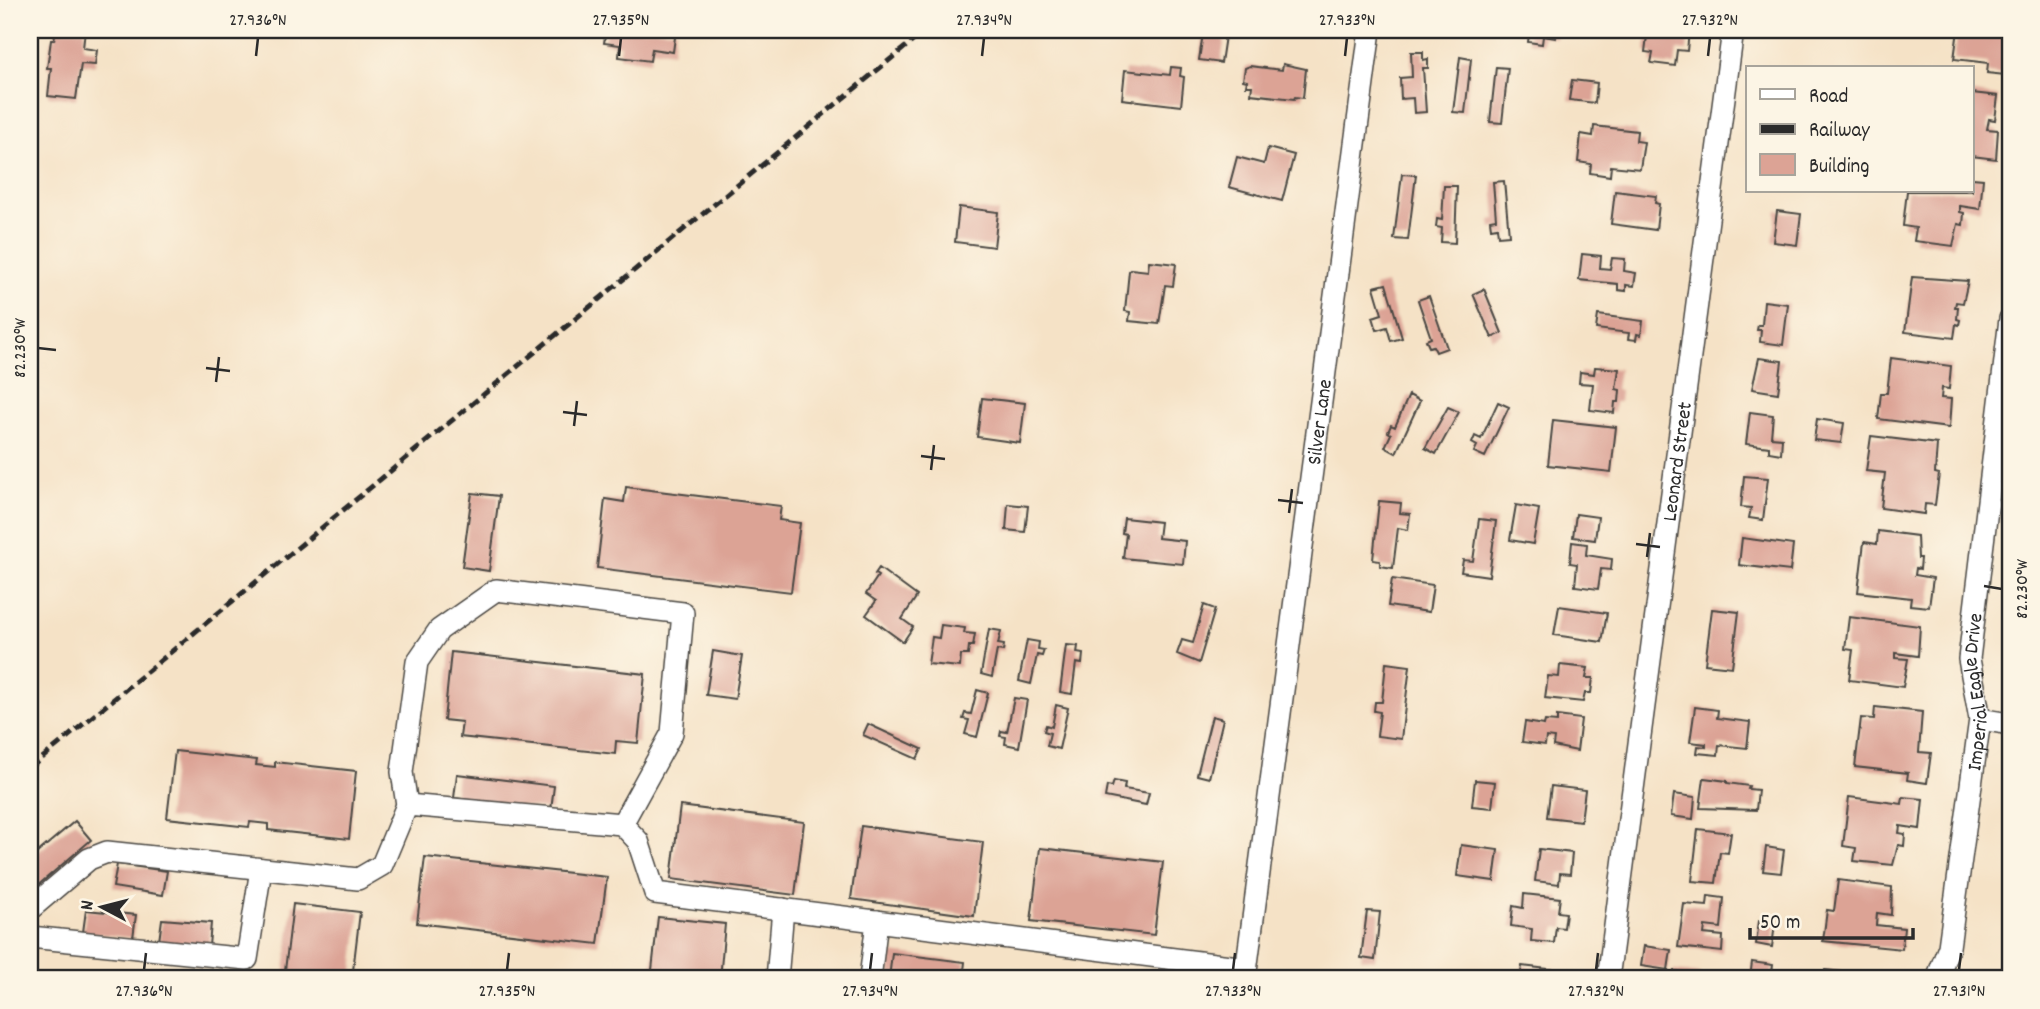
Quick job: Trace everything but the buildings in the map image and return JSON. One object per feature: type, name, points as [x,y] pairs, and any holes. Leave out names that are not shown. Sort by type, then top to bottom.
[{"type":"street","name":"Silver Lane","points":[[1246,973],[1370,30]]},
{"type":"street","name":"Leonard Street","points":[[1608,979],[1733,30]]},
{"type":"street","name":"Imperial Eagle Drive","points":[[1937,979],[1949,947],[1980,719],[1969,659],[2010,319]]},
{"type":"street","points":[[30,909],[89,859],[107,852],[358,879],[382,865],[407,805],[402,772],[417,662],[439,630],[496,590],[683,613],[672,733],[622,824]]},
{"type":"street","points":[[1980,719],[2010,724]]},
{"type":"street","points":[[407,805],[622,824],[638,841],[655,893],[1246,973]]},
{"type":"street","points":[[30,937],[246,969],[261,869]]},
{"type":"street","points":[[777,979],[783,909]]},
{"type":"street","points":[[870,979],[877,921]]},
{"type":"railway","points":[[30,768],[926,30]]}]
